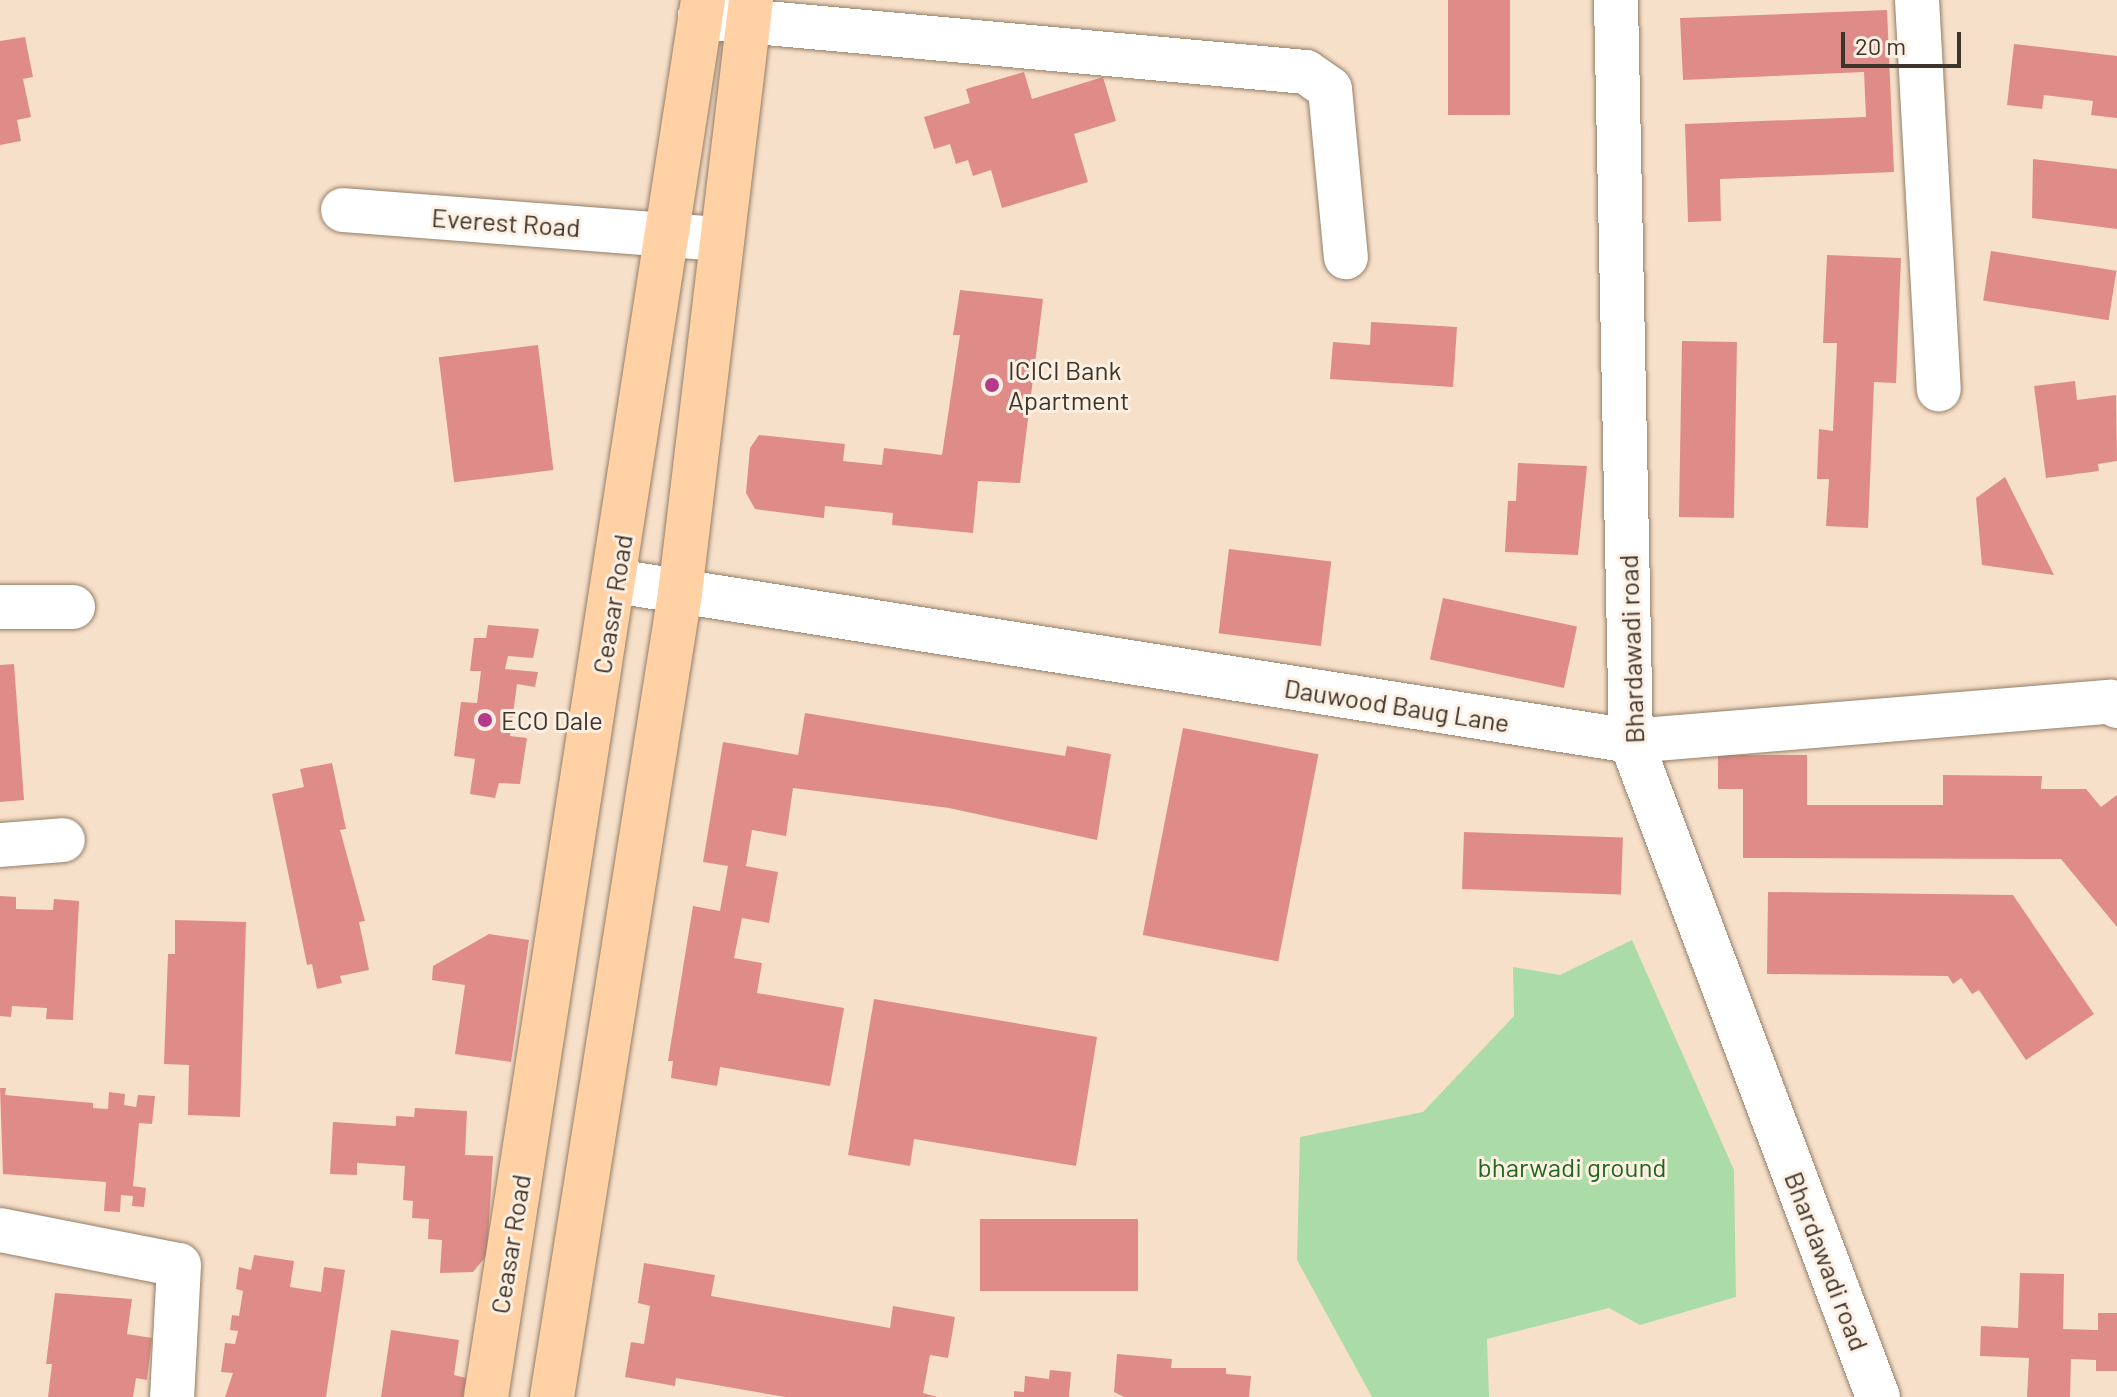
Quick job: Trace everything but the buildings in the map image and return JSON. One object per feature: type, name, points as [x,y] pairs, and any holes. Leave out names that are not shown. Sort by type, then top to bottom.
[{"type":"main road","name":"Ceasar Road","points":[[486,1397],[702,8]]},
{"type":"main road","points":[[552,1397],[680,593],[749,10]]},
{"type":"street","name":"Bhardawadi road","points":[[1616,0],[1631,741],[1878,1397]]},
{"type":"street","points":[[1917,0],[1939,389]]},
{"type":"street","points":[[702,8],[749,10],[1306,72],[1330,89],[1335,113],[1346,257]]},
{"type":"street","name":"Everest Road","points":[[343,210],[722,239]]},
{"type":"street","name":"Dauwood Baug Lane","points":[[615,581],[1631,741],[2117,706]]},
{"type":"street","points":[[0,607],[73,607]]},
{"type":"street","points":[[0,845],[63,840]]},
{"type":"street","points":[[0,1230],[179,1265],[172,1397]]},
{"type":"green space","name":"bharwadi ground","points":[[1632,940],[1734,1170],[1736,1297],[1640,1325],[1609,1308],[1487,1339],[1489,1397],[1372,1397],[1297,1260],[1300,1137],[1423,1112],[1514,1016],[1513,967],[1560,975]]},
{"type":"place","name":"ICICI Bank Apartment","points":[[992,385]]},
{"type":"place","name":"ECO Dale","points":[[485,720]]}]
